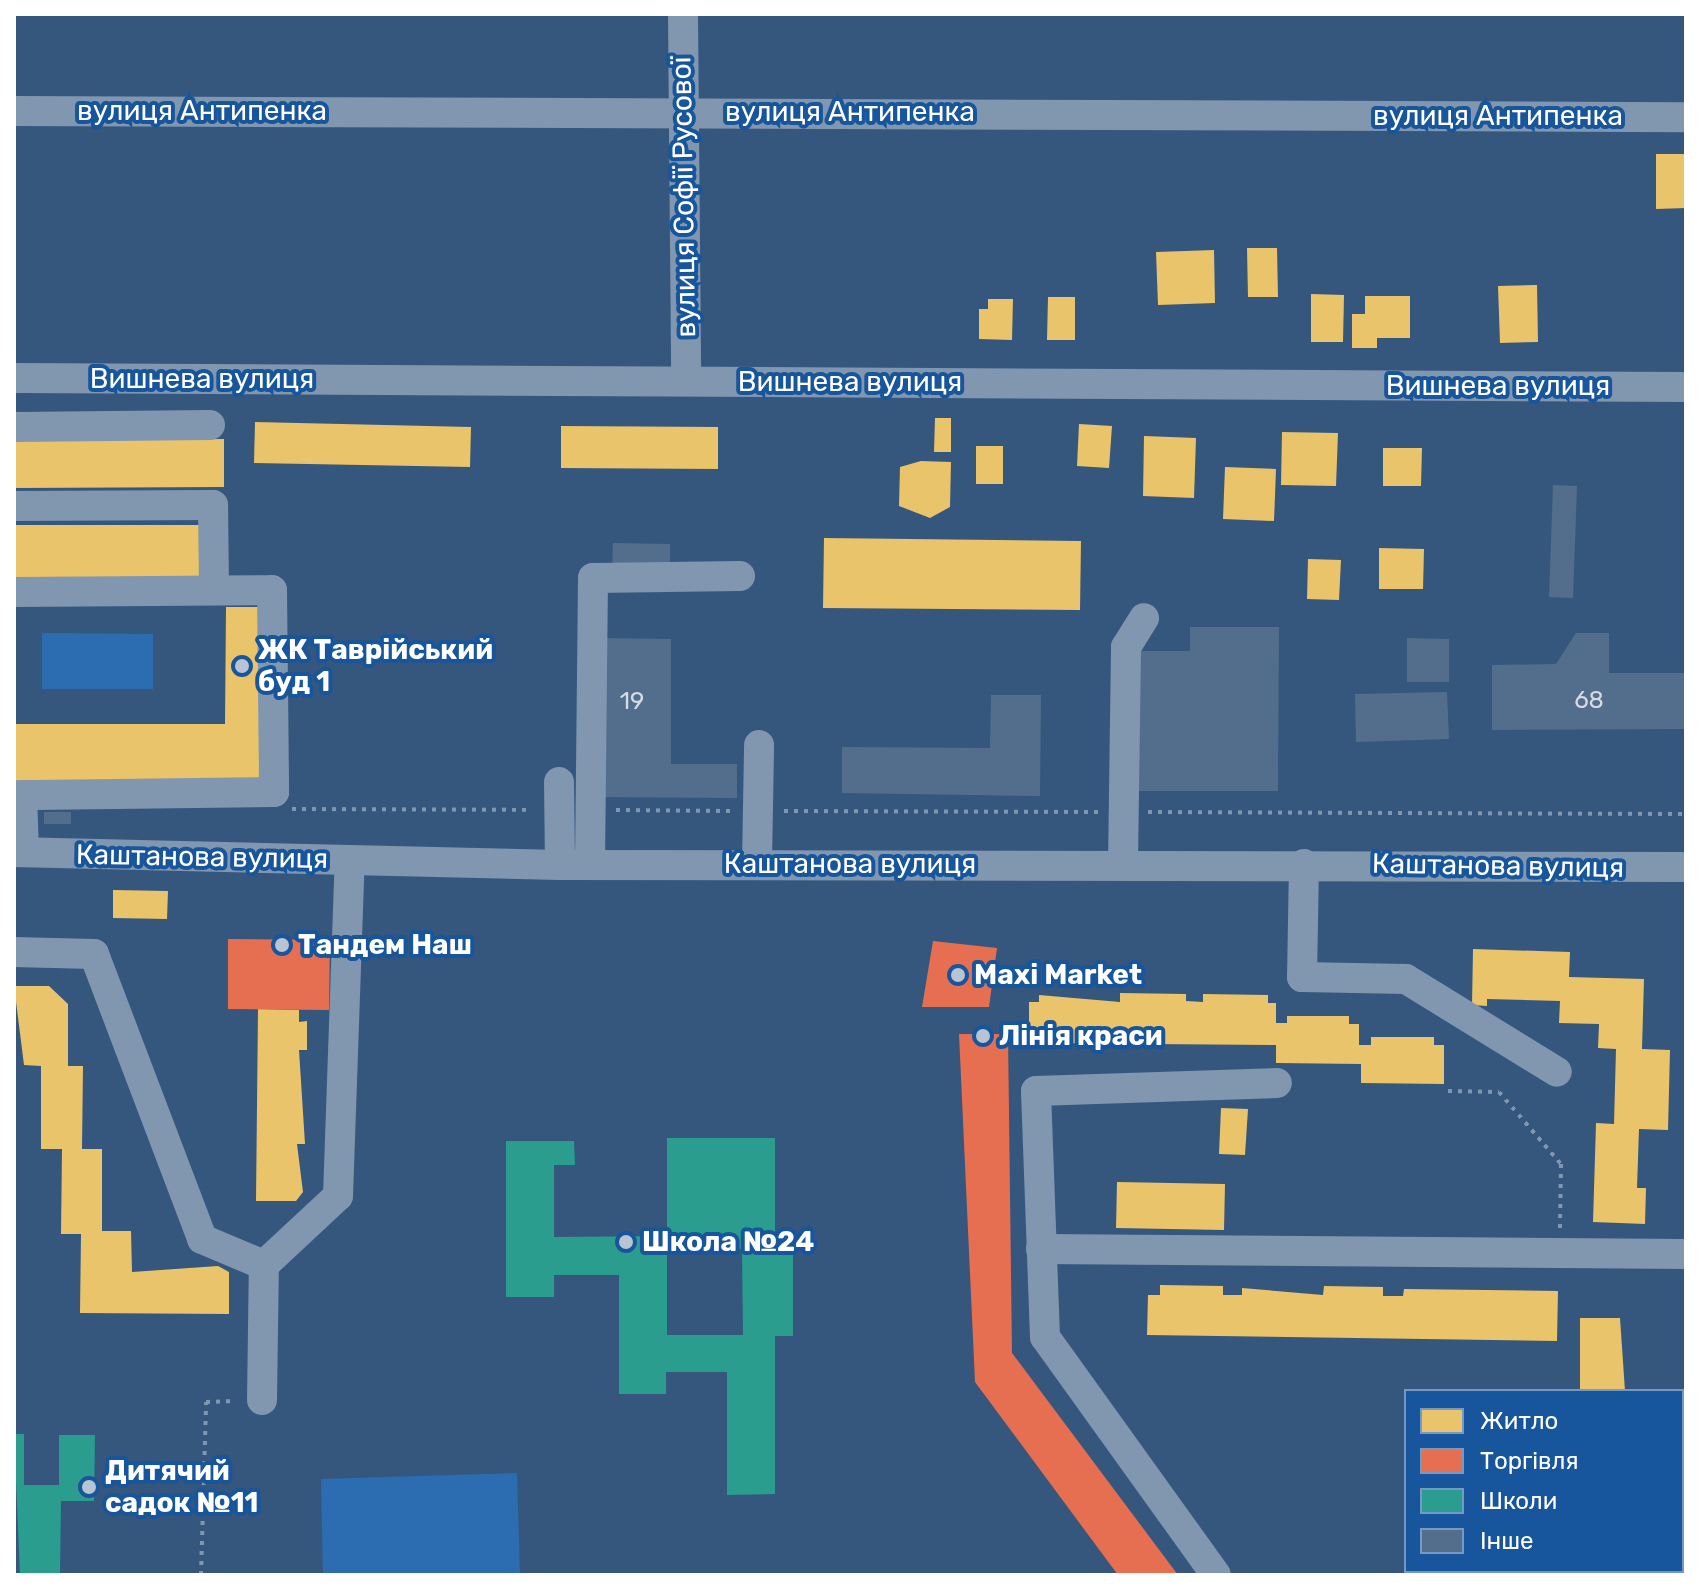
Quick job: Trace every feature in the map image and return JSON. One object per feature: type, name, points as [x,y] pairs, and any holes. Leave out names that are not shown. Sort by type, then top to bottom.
[{"type":"street","name":"вулиця Софії Русової","points":[[683,14],[686,381]]},
{"type":"street","name":"вулиця Антипенка","points":[[14,111],[683,111],[1686,117]]},
{"type":"street","name":"Вишнева вулиця","points":[[14,378],[1686,387]]},
{"type":"street","points":[[14,427],[210,425]]},
{"type":"street","points":[[14,506],[213,505],[214,590]]},
{"type":"street","points":[[575,865],[590,810],[593,578],[740,576]]},
{"type":"street","points":[[14,592],[272,590],[274,792],[18,795],[19,852]]},
{"type":"street","points":[[1123,864],[1126,647],[1144,618]]},
{"type":"street","points":[[757,864],[759,745]]},
{"type":"street","points":[[559,796],[575,865]]},
{"type":"street","name":"Каштанова вулиця","points":[[19,852],[575,865],[1686,867]]},
{"type":"street","points":[[262,1400],[264,1265],[338,1196],[350,860]]},
{"type":"street","points":[[1304,864],[1302,977],[1406,979],[1557,1072]]},
{"type":"street","points":[[14,952],[94,954],[202,1239],[264,1265]]},
{"type":"street","points":[[1216,1575],[1045,1337],[1036,1091],[1277,1083]]},
{"type":"street","points":[[1041,1249],[1686,1254]]},
{"type":"path","points":[[275,809],[559,796]]},
{"type":"path","points":[[590,810],[1686,814]]},
{"type":"path","points":[[1448,1091],[1499,1092],[1561,1164],[1560,1255]]},
{"type":"path","points":[[201,1575],[206,1402],[262,1400]]},
{"type":"shaded area","points":[[42,633],[153,634],[153,689],[42,689]]},
{"type":"shaded area","points":[[517,1473],[520,1575],[323,1575],[321,1479]]},
{"type":"building: Житло","points":[[1656,154],[1686,154],[1686,208],[1656,209]]},
{"type":"building: Житло","points":[[1247,248],[1277,248],[1278,297],[1248,297]]},
{"type":"building: Житло","points":[[1214,250],[1215,303],[1158,305],[1156,252]]},
{"type":"building: Житло","points":[[1537,285],[1538,342],[1500,343],[1498,286]]},
{"type":"building: Житло","points":[[1311,294],[1344,295],[1343,342],[1311,342]]},
{"type":"building: Житло","points":[[1365,296],[1410,296],[1410,338],[1377,338],[1377,348],[1352,348],[1352,314],[1365,314]]},
{"type":"building: Житло","points":[[1048,297],[1075,297],[1075,340],[1047,340]]},
{"type":"building: Житло","points":[[988,299],[1013,299],[1012,340],[979,339],[979,309],[988,309]]},
{"type":"building: Житло","points":[[935,418],[951,418],[951,452],[934,452]]},
{"type":"building: Житло","points":[[255,422],[471,427],[470,467],[254,463]]},
{"type":"building: Житло","points":[[1079,424],[1112,426],[1109,468],[1077,466]]},
{"type":"building: Житло","points":[[561,426],[718,427],[718,469],[561,468]]},
{"type":"building: Житло","points":[[1282,432],[1338,433],[1336,486],[1281,485]]},
{"type":"building: Житло","points":[[1144,436],[1196,438],[1194,498],[1143,496]]},
{"type":"building: Житло","points":[[224,439],[224,487],[14,488],[14,441]]},
{"type":"building: Житло","points":[[976,446],[1003,446],[1003,484],[976,484]]},
{"type":"building: Житло","points":[[1383,448],[1422,448],[1421,486],[1383,486]]},
{"type":"building: Житло","points":[[921,461],[951,462],[950,507],[930,518],[899,506],[900,467]]},
{"type":"building: Житло","points":[[1225,467],[1276,469],[1274,521],[1223,519]]},
{"type":"building: Житло","points":[[14,525],[202,525],[202,583],[14,583]]},
{"type":"building: Житло","points":[[824,538],[1081,541],[1080,610],[823,608]]},
{"type":"building: Житло","points":[[1379,548],[1424,549],[1423,589],[1379,589]]},
{"type":"building: Житло","points":[[1308,559],[1341,560],[1339,600],[1307,599]]},
{"type":"building: Житло","name":"ЖК Таврійський буд 1","points":[[226,607],[259,607],[259,782],[14,782],[14,724],[225,724]]},
{"type":"building: Житло","points":[[113,890],[168,891],[167,919],[113,918]]},
{"type":"building: Житло","points":[[1473,949],[1570,952],[1569,977],[1644,979],[1642,1049],[1670,1050],[1668,1130],[1639,1129],[1637,1188],[1646,1188],[1645,1224],[1593,1222],[1596,1123],[1614,1124],[1616,1049],[1598,1048],[1599,1024],[1559,1023],[1560,1001],[1487,999],[1487,1006],[1472,1005]]},
{"type":"building: Житло","points":[[14,986],[49,986],[68,1004],[68,1066],[83,1066],[82,1149],[102,1149],[102,1231],[131,1231],[132,1272],[218,1266],[229,1272],[229,1314],[80,1313],[81,1234],[61,1234],[62,1149],[41,1149],[41,1066],[24,1065]]},
{"type":"building: Житло","points":[[1120,993],[1186,994],[1186,1001],[1203,1002],[1203,994],[1268,995],[1268,1003],[1276,1003],[1276,1023],[1287,1023],[1287,1016],[1349,1016],[1349,1024],[1359,1024],[1359,1045],[1371,1045],[1371,1037],[1434,1037],[1434,1045],[1444,1045],[1444,1084],[1361,1083],[1361,1064],[1276,1063],[1276,1045],[1029,1043],[1029,1002],[1039,1002],[1039,995],[1120,1002]]},
{"type":"building: Житло","points":[[258,1009],[299,1010],[299,1022],[307,1021],[307,1050],[299,1050],[305,1144],[297,1144],[303,1192],[296,1201],[256,1201]]},
{"type":"building: Житло","points":[[1221,1108],[1248,1109],[1245,1155],[1219,1154]]},
{"type":"building: Житло","points":[[1117,1182],[1225,1184],[1224,1230],[1116,1228]]},
{"type":"building: Житло","points":[[1160,1285],[1223,1286],[1223,1295],[1242,1295],[1242,1288],[1323,1295],[1324,1286],[1383,1287],[1383,1296],[1403,1296],[1404,1289],[1558,1291],[1557,1341],[1147,1335],[1148,1295],[1160,1295]]},
{"type":"building: Житло","points":[[1580,1318],[1620,1318],[1625,1389],[1580,1389]]},
{"type":"building: Торгівля","points":[[228,939],[330,940],[329,1010],[228,1009]]},
{"type":"building: Торгівля","points":[[933,941],[997,948],[989,1007],[922,1007]]},
{"type":"building: Торгівля","points":[[959,1034],[1008,1034],[1012,1353],[1178,1575],[1118,1575],[975,1382]]},
{"type":"building: Школи","points":[[667,1138],[775,1138],[775,1247],[793,1247],[793,1336],[775,1336],[775,1494],[727,1495],[727,1372],[666,1372],[666,1394],[619,1394],[619,1275],[554,1275],[554,1297],[506,1297],[506,1141],[574,1141],[575,1165],[554,1165],[554,1237],[667,1236]],"holes":[[[742,1249],[743,1335],[667,1335],[667,1250]]]},
{"type":"building: Школи","points":[[14,1434],[24,1434],[24,1485],[59,1485],[59,1435],[95,1435],[94,1501],[61,1501],[60,1575],[20,1575]]},
{"type":"building: Інше","points":[[1553,485],[1577,486],[1573,598],[1549,597]]},
{"type":"building: Інше","points":[[613,543],[670,544],[670,569],[612,568]]},
{"type":"building: Інше","points":[[1190,627],[1279,627],[1278,791],[1138,791],[1138,651],[1190,651]]},
{"type":"building: Інше","points":[[1576,633],[1609,633],[1609,673],[1685,673],[1685,729],[1492,730],[1492,665],[1556,664]]},
{"type":"building: Інше","points":[[595,638],[671,639],[671,764],[737,764],[737,798],[593,797]]},
{"type":"building: Інше","points":[[1407,638],[1449,639],[1449,682],[1407,682]]},
{"type":"building: Інше","points":[[1447,692],[1449,739],[1356,742],[1355,694]]},
{"type":"building: Інше","points":[[991,695],[1041,695],[1040,796],[842,793],[842,747],[990,748]]},
{"type":"building: Інше","points":[[44,812],[71,812],[71,824],[44,824]]},
{"type":"place","name":"ЖК Таврійський буд 1","points":[[242,666]]},
{"type":"place","name":"Тандем Наш","points":[[282,945]]},
{"type":"place","name":"Maxi Market","points":[[958,975]]},
{"type":"place","name":"Лінія краси","points":[[983,1036]]},
{"type":"place","name":"Школа №24","points":[[626,1242]]},
{"type":"place","name":"Дитячий садок №11","points":[[89,1487]]}]
